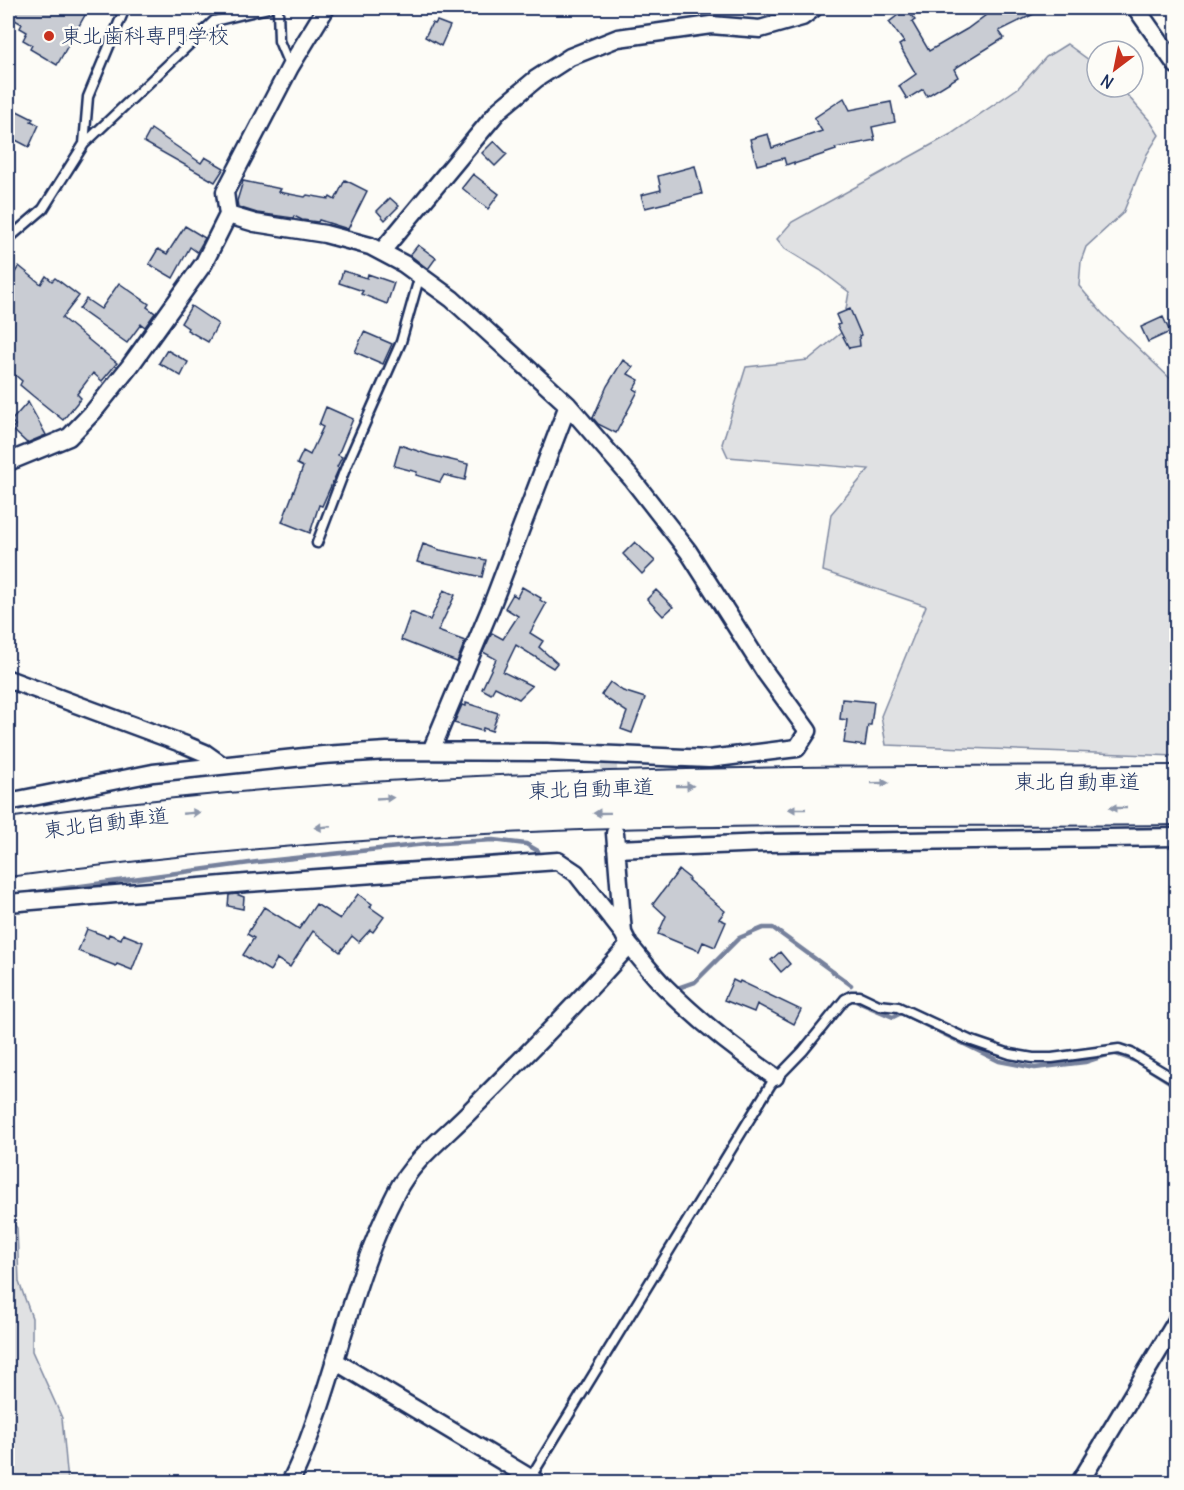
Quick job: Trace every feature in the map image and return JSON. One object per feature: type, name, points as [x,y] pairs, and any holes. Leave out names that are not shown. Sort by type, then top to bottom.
[{"type":"highway","name":"東北自動車道","points":[[8,835],[94,823],[292,804],[528,790],[761,784],[1176,782]]},
{"type":"highway","name":"東北自動車道","points":[[8,860],[184,838],[342,825],[529,815],[758,809],[1176,808]]},
{"type":"street","points":[[8,462],[69,437],[94,411],[130,366],[204,263],[228,215],[225,192],[290,67],[326,8]]},
{"type":"street","points":[[382,251],[499,110],[536,79],[570,57],[618,38],[711,25],[760,29],[802,17],[814,8]]},
{"type":"street","points":[[1136,8],[1176,65]]},
{"type":"street","points":[[8,802],[153,773],[334,754],[431,751],[547,752],[709,759],[797,748],[808,731],[765,672],[688,551],[632,479],[568,405],[452,299],[382,251],[325,234],[255,223],[228,215]]},
{"type":"street","points":[[431,751],[491,607],[568,405]]},
{"type":"street","points":[[8,679],[186,745],[205,753],[222,765]]},
{"type":"street","points":[[290,1482],[301,1460],[369,1256],[396,1192],[430,1148],[470,1111],[585,994],[625,945],[616,841],[766,843],[1176,837]]},
{"type":"street","points":[[8,903],[558,861],[576,873],[625,945],[677,999],[724,1041],[776,1077]]},
{"type":"street","points":[[1080,1482],[1176,1322]]},
{"type":"street","points":[[335,1361],[531,1481]]},
{"type":"lane","points":[[84,144],[88,97],[125,8]]},
{"type":"lane","points":[[8,239],[43,209],[84,144],[213,21],[268,8]]},
{"type":"lane","points":[[278,8],[279,40],[290,67]]},
{"type":"lane","points":[[317,543],[347,464],[401,342],[420,275]]},
{"type":"lane","points":[[531,1481],[776,1077],[803,1051],[839,1003],[854,995],[860,996],[882,1006],[902,1008],[997,1051],[1033,1058],[1052,1058],[1119,1049],[1131,1053],[1176,1080]]},
{"type":"shaded area","points":[[1067,44],[1085,57],[1085,99],[1131,99],[1159,135],[1147,154],[1123,213],[1086,247],[1081,261],[1079,286],[1102,313],[1176,384],[1176,756],[886,745],[881,716],[926,606],[823,571],[831,514],[869,469],[728,457],[722,444],[746,367],[808,360],[842,332],[849,292],[820,270],[785,249],[777,239],[792,222],[951,134],[1018,88],[1046,57]]},
{"type":"shaded area","points":[[8,1217],[17,1228],[19,1282],[32,1318],[32,1351],[62,1418],[68,1482],[8,1482]]},
{"type":"building","name":"東北歯科専門学校","points":[[8,8],[89,8],[57,65],[30,49],[32,45],[23,40],[27,32],[20,28],[22,24],[8,16]]},
{"type":"building","points":[[988,8],[1046,8],[999,31],[1004,38],[954,69],[958,77],[927,96],[923,89],[907,99],[899,86],[916,74],[899,45],[904,42],[889,22],[906,9],[915,20],[912,22],[929,51],[967,29],[990,12]]},
{"type":"building","points":[[437,21],[450,26],[441,46],[425,37],[432,23],[435,24]]},
{"type":"building","points":[[844,98],[850,110],[891,102],[895,122],[872,127],[875,140],[835,148],[836,150],[794,164],[794,162],[786,165],[784,158],[757,165],[750,139],[768,134],[772,148],[822,131],[814,118]]},
{"type":"building","points":[[15,110],[33,119],[31,121],[39,125],[29,147],[8,136],[8,116],[11,118]]},
{"type":"building","points":[[151,129],[201,163],[205,157],[224,168],[215,182],[144,142]]},
{"type":"building","points":[[494,141],[507,154],[495,166],[482,153]]},
{"type":"building","points":[[695,166],[702,194],[645,208],[641,195],[661,190],[658,176]]},
{"type":"building","points":[[473,174],[499,194],[488,209],[462,188]]},
{"type":"building","points":[[345,180],[367,191],[348,229],[319,220],[318,222],[302,220],[294,216],[293,218],[257,213],[238,207],[237,201],[243,181],[281,189],[279,192],[305,197],[307,195],[329,199],[330,197],[335,200]]},
{"type":"building","points":[[390,198],[399,206],[385,220],[377,211]]},
{"type":"building","points":[[185,226],[205,238],[197,252],[190,247],[173,278],[149,264],[158,249],[167,254]]},
{"type":"building","points":[[418,245],[436,258],[428,269],[410,255]]},
{"type":"building","points":[[19,266],[41,284],[46,276],[52,281],[55,278],[79,296],[62,318],[117,363],[102,381],[93,373],[77,394],[81,398],[63,420],[20,385],[22,381],[8,369],[8,269],[14,274]]},
{"type":"building","points":[[343,271],[367,278],[368,274],[394,283],[387,304],[361,294],[363,291],[339,283]]},
{"type":"building","points":[[119,283],[149,304],[147,307],[155,313],[145,327],[141,324],[127,343],[79,309],[86,299],[101,309]]},
{"type":"building","points":[[191,306],[218,324],[208,342],[187,330],[188,328],[181,323]]},
{"type":"building","points":[[850,309],[861,335],[859,336],[860,346],[849,348],[837,325],[840,324],[836,315]]},
{"type":"building","points":[[1163,317],[1170,332],[1148,342],[1141,327]]},
{"type":"building","points":[[364,332],[392,344],[383,364],[355,352]]},
{"type":"building","points":[[167,350],[188,362],[181,376],[159,363]]},
{"type":"building","points":[[623,360],[633,367],[628,374],[639,380],[634,389],[638,391],[616,433],[598,424],[593,418],[607,386]]},
{"type":"building","points":[[28,402],[46,435],[27,443],[12,429],[15,425],[11,421]]},
{"type":"building","points":[[326,407],[353,419],[338,455],[342,457],[337,467],[339,468],[322,506],[319,505],[310,533],[282,522],[303,467],[297,464],[303,451],[310,455],[323,427],[319,425]]},
{"type":"building","points":[[400,445],[468,464],[465,480],[444,475],[440,482],[416,475],[417,472],[394,466]]},
{"type":"building","points":[[635,542],[655,561],[642,574],[623,554]]},
{"type":"building","points":[[423,544],[486,560],[482,577],[417,562]]},
{"type":"building","points":[[522,587],[541,598],[540,600],[546,604],[530,633],[543,641],[539,647],[557,663],[553,668],[516,645],[503,672],[532,686],[519,699],[495,687],[491,694],[482,689],[496,659],[483,652],[492,633],[503,639],[518,616],[505,608],[513,594],[517,597]]},
{"type":"building","points":[[444,590],[455,595],[438,631],[465,641],[457,662],[401,640],[411,612],[430,620]]},
{"type":"building","points":[[656,590],[673,607],[663,616],[647,599]]},
{"type":"building","points":[[610,682],[623,691],[645,698],[632,733],[621,729],[627,712],[601,695]]},
{"type":"building","points":[[842,699],[874,702],[865,746],[844,743],[847,720],[840,719]]},
{"type":"building","points":[[466,703],[498,713],[492,731],[483,728],[482,731],[454,723],[462,705],[466,706]]},
{"type":"building","points":[[679,870],[725,911],[719,919],[726,922],[715,947],[703,942],[699,951],[658,934],[666,916],[653,904]]},
{"type":"building","points":[[236,894],[244,897],[243,909],[228,906],[229,895]]},
{"type":"building","points":[[358,894],[384,917],[373,932],[370,930],[359,942],[352,936],[340,952],[313,931],[290,967],[277,959],[270,971],[243,955],[254,938],[247,934],[264,907],[299,929],[316,904],[340,919]]},
{"type":"building","points":[[87,929],[121,939],[123,934],[143,942],[132,970],[78,951]]},
{"type":"building","points":[[780,952],[790,964],[781,972],[771,960]]},
{"type":"building","points":[[733,980],[739,983],[740,981],[801,1010],[794,1024],[757,1004],[754,1012],[724,1000]]},
{"type":"waterway","points":[[30,893],[257,862],[426,844],[493,840],[526,844],[538,851]]},
{"type":"waterway","points":[[672,990],[695,982],[739,938],[763,928],[773,928],[851,985]]},
{"type":"waterway","points":[[853,1000],[893,1017],[901,1013],[999,1061],[1035,1068],[1085,1062],[1113,1053],[1138,1062],[1176,1086]]},
{"type":"tunnel","points":[[608,755],[611,793]]},
{"type":"place","name":"東北歯科専門学校","points":[[49,36]]}]
